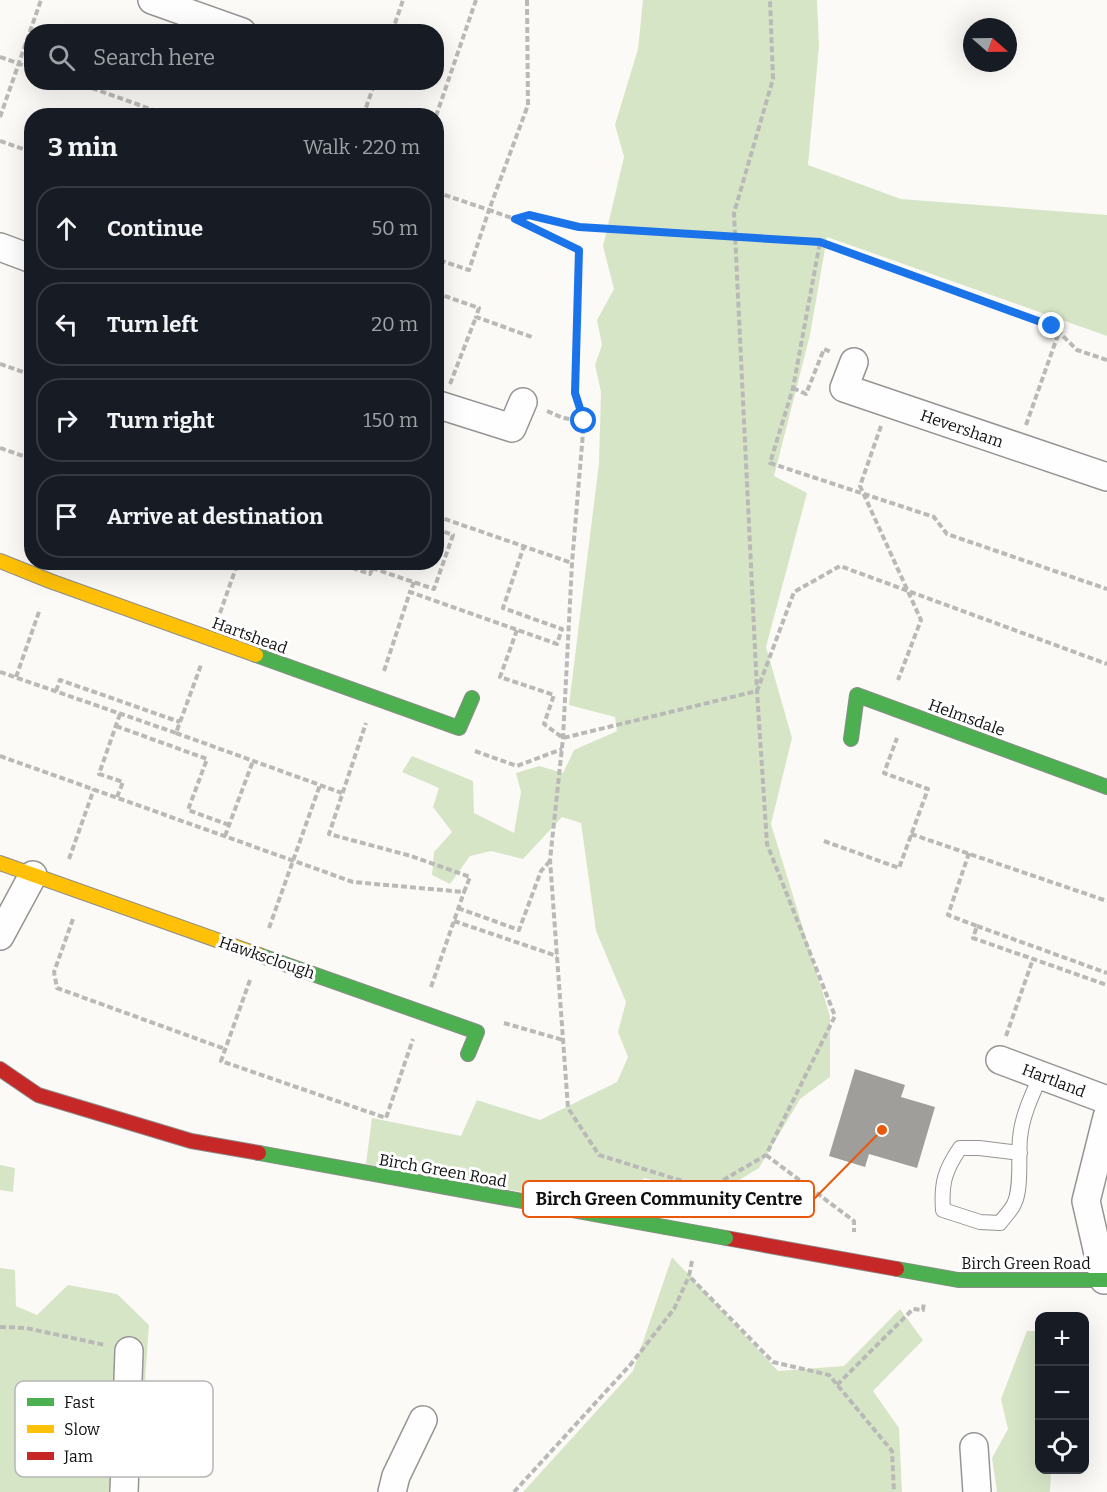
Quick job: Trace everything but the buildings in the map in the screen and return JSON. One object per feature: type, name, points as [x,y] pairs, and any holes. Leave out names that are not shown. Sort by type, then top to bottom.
[{"type":"street","points":[[152,0],[220,24]]},
{"type":"street","points":[[0,247],[24,256]]},
{"type":"street","name":"Heversham","points":[[854,362],[844,388],[1107,477]]},
{"type":"street","points":[[444,407],[512,428],[523,402]]},
{"type":"street","name":"Hartshead","points":[[0,561],[459,728]]},
{"type":"street","name":"Helmsdale","points":[[851,739],[857,695],[1107,787]]},
{"type":"street","points":[[459,728],[472,698]]},
{"type":"street","name":"Hawksclough","points":[[0,863],[477,1032]]},
{"type":"street","points":[[0,936],[33,875]]},
{"type":"street","points":[[468,1054],[477,1032]]},
{"type":"street","name":"Hartland","points":[[1000,1060],[1107,1100]]},
{"type":"street","name":"Birch Green Road","points":[[0,1069],[38,1095],[191,1141],[958,1280],[1106,1280]]},
{"type":"street","points":[[1106,1280],[1086,1201],[1107,1118]]},
{"type":"street","points":[[128,1381],[129,1351]]},
{"type":"street","points":[[392,1492],[396,1476],[423,1420]]},
{"type":"street","points":[[974,1447],[977,1492]]},
{"type":"street","points":[[124,1492],[125,1477]]},
{"type":"lane","points":[[1020,1153],[960,1148],[947,1166],[941,1191],[943,1210],[980,1221],[1000,1223],[1015,1203],[1020,1173],[1020,1153],[1020,1137],[1026,1108],[1041,1075]]},
{"type":"path","points":[[33,24],[41,0]]},
{"type":"path","points":[[395,24],[403,0]]},
{"type":"path","points":[[439,108],[476,0]]},
{"type":"path","points":[[444,262],[469,270],[528,105],[527,0]]},
{"type":"path","points":[[444,195],[515,219],[579,250],[575,393],[584,421],[572,563],[563,738],[550,860],[568,1108],[599,1155],[708,1189],[766,1155],[835,1016],[767,844],[757,691],[734,213],[773,79],[770,0]]},
{"type":"path","points":[[0,117],[24,49]]},
{"type":"path","points":[[0,57],[24,65]]},
{"type":"path","points":[[97,90],[148,108]]},
{"type":"path","points":[[366,108],[372,90]]},
{"type":"path","points":[[0,141],[24,149]]},
{"type":"path","points":[[515,219],[529,215],[579,227],[820,242],[1052,326],[1077,350],[1107,360]]},
{"type":"path","points":[[820,242],[794,388],[770,463],[934,517],[947,534],[1107,589]]},
{"type":"path","points":[[444,296],[479,308],[452,380]]},
{"type":"path","points":[[476,317],[532,337]]},
{"type":"path","points":[[1018,447],[1059,332]]},
{"type":"path","points":[[0,364],[24,372]]},
{"type":"path","points":[[523,402],[563,418],[584,421]]},
{"type":"path","points":[[888,706],[921,620],[860,486],[889,403]]},
{"type":"path","points":[[0,448],[24,456]]},
{"type":"path","points":[[444,519],[572,563]]},
{"type":"path","points":[[444,532],[453,535],[444,561]]},
{"type":"path","points":[[524,546],[503,608],[562,629],[568,628]]},
{"type":"path","points":[[757,691],[794,592],[840,566],[1107,664]]},
{"type":"path","points":[[176,733],[235,570]]},
{"type":"path","points":[[358,570],[370,574],[371,570]]},
{"type":"path","points":[[378,570],[434,589],[441,570]]},
{"type":"path","points":[[16,677],[50,581]]},
{"type":"path","points":[[0,756],[353,882],[464,892],[470,877],[411,856],[328,834],[414,582]]},
{"type":"path","points":[[410,592],[557,644],[562,629]]},
{"type":"path","points":[[516,630],[500,677],[554,695],[544,724],[563,738]]},
{"type":"path","points":[[0,672],[342,793]]},
{"type":"path","points":[[56,691],[60,680],[180,722]]},
{"type":"path","points":[[563,738],[757,691]]},
{"type":"path","points":[[824,841],[898,868],[928,789],[884,773],[906,712]]},
{"type":"path","points":[[117,797],[123,782],[99,774],[120,714]]},
{"type":"path","points":[[116,726],[207,759],[188,810],[229,825]]},
{"type":"path","points":[[459,728],[472,750],[517,766],[562,749]]},
{"type":"path","points":[[225,836],[253,761]]},
{"type":"path","points":[[68,861],[94,789]]},
{"type":"path","points":[[911,834],[1107,901]]},
{"type":"path","points":[[969,854],[948,915],[1107,973]]},
{"type":"path","points":[[458,908],[519,930],[541,871],[550,860]]},
{"type":"path","points":[[82,892],[54,972],[57,988],[225,1049]]},
{"type":"path","points":[[454,921],[557,956]]},
{"type":"path","points":[[977,926],[973,938],[1107,985]]},
{"type":"path","points":[[1007,1030],[1033,959]]},
{"type":"path","points":[[477,1032],[506,1022],[563,1040]]},
{"type":"path","points":[[766,1155],[854,1221],[852,1232],[861,1233]]},
{"type":"path","points":[[704,1210],[708,1189]]},
{"type":"path","points":[[514,1492],[631,1364],[674,1309],[689,1276],[694,1254]]},
{"type":"path","points":[[837,1385],[913,1309],[923,1310],[928,1275]]},
{"type":"path","points":[[689,1276],[773,1362],[829,1375],[892,1451],[894,1492]]},
{"type":"path","points":[[0,1327],[26,1328],[129,1351]]},
{"type":"green space","points":[[643,0],[817,0],[819,47],[808,165],[901,199],[1107,215],[1107,336],[827,237],[810,335],[774,476],[807,493],[766,647],[792,738],[771,824],[830,1016],[830,1077],[800,1099],[759,1168],[716,1194],[644,1178],[622,1210],[366,1164],[372,1118],[461,1136],[477,1100],[540,1120],[617,1082],[628,1057],[618,1032],[626,1002],[596,931],[581,823],[562,817],[523,859],[491,851],[470,856],[450,884],[432,875],[434,852],[452,832],[433,807],[439,788],[402,772],[412,756],[473,781],[474,813],[514,833],[521,792],[516,773],[539,766],[563,773],[574,750],[617,731],[615,717],[569,705],[599,463],[601,392],[595,365],[602,345],[597,320],[614,289],[603,246],[624,157],[615,125],[638,49]]},
{"type":"green space","points":[[0,1165],[15,1168],[13,1192],[0,1190]]},
{"type":"green space","points":[[672,1257],[778,1371],[844,1366],[900,1309],[923,1340],[873,1391],[899,1428],[902,1492],[523,1492],[633,1371]]},
{"type":"green space","points":[[0,1268],[15,1270],[16,1306],[37,1315],[68,1285],[117,1294],[149,1325],[145,1381],[15,1381],[15,1477],[138,1477],[137,1492],[0,1492]]},
{"type":"green space","points":[[1027,1331],[1035,1331],[1035,1474],[1051,1474],[1050,1492],[997,1492],[992,1458],[1008,1429],[1001,1399]]},
{"type":"traffic: fast","points":[[256,655],[459,728],[472,698]]},
{"type":"traffic: fast","points":[[851,739],[857,695],[1107,787]]},
{"type":"traffic: fast","points":[[259,955],[477,1032],[468,1054]]},
{"type":"traffic: fast","points":[[259,1153],[665,1227]]},
{"type":"traffic: fast","points":[[665,1227],[726,1238]]},
{"type":"traffic: fast","points":[[897,1269],[958,1280],[1107,1280]]},
{"type":"traffic: slow","points":[[0,561],[256,655]]},
{"type":"traffic: slow","points":[[0,863],[259,955]]},
{"type":"traffic: jam","points":[[0,1069],[38,1095],[191,1141],[259,1153]]},
{"type":"traffic: jam","points":[[726,1238],[897,1269]]},
{"type":"place","name":"Birch Green Community Centre","points":[[882,1130]]},
{"type":"route","points":[[584,421],[575,393],[579,250],[515,219],[529,215],[579,227],[820,242],[1052,326]]}]
